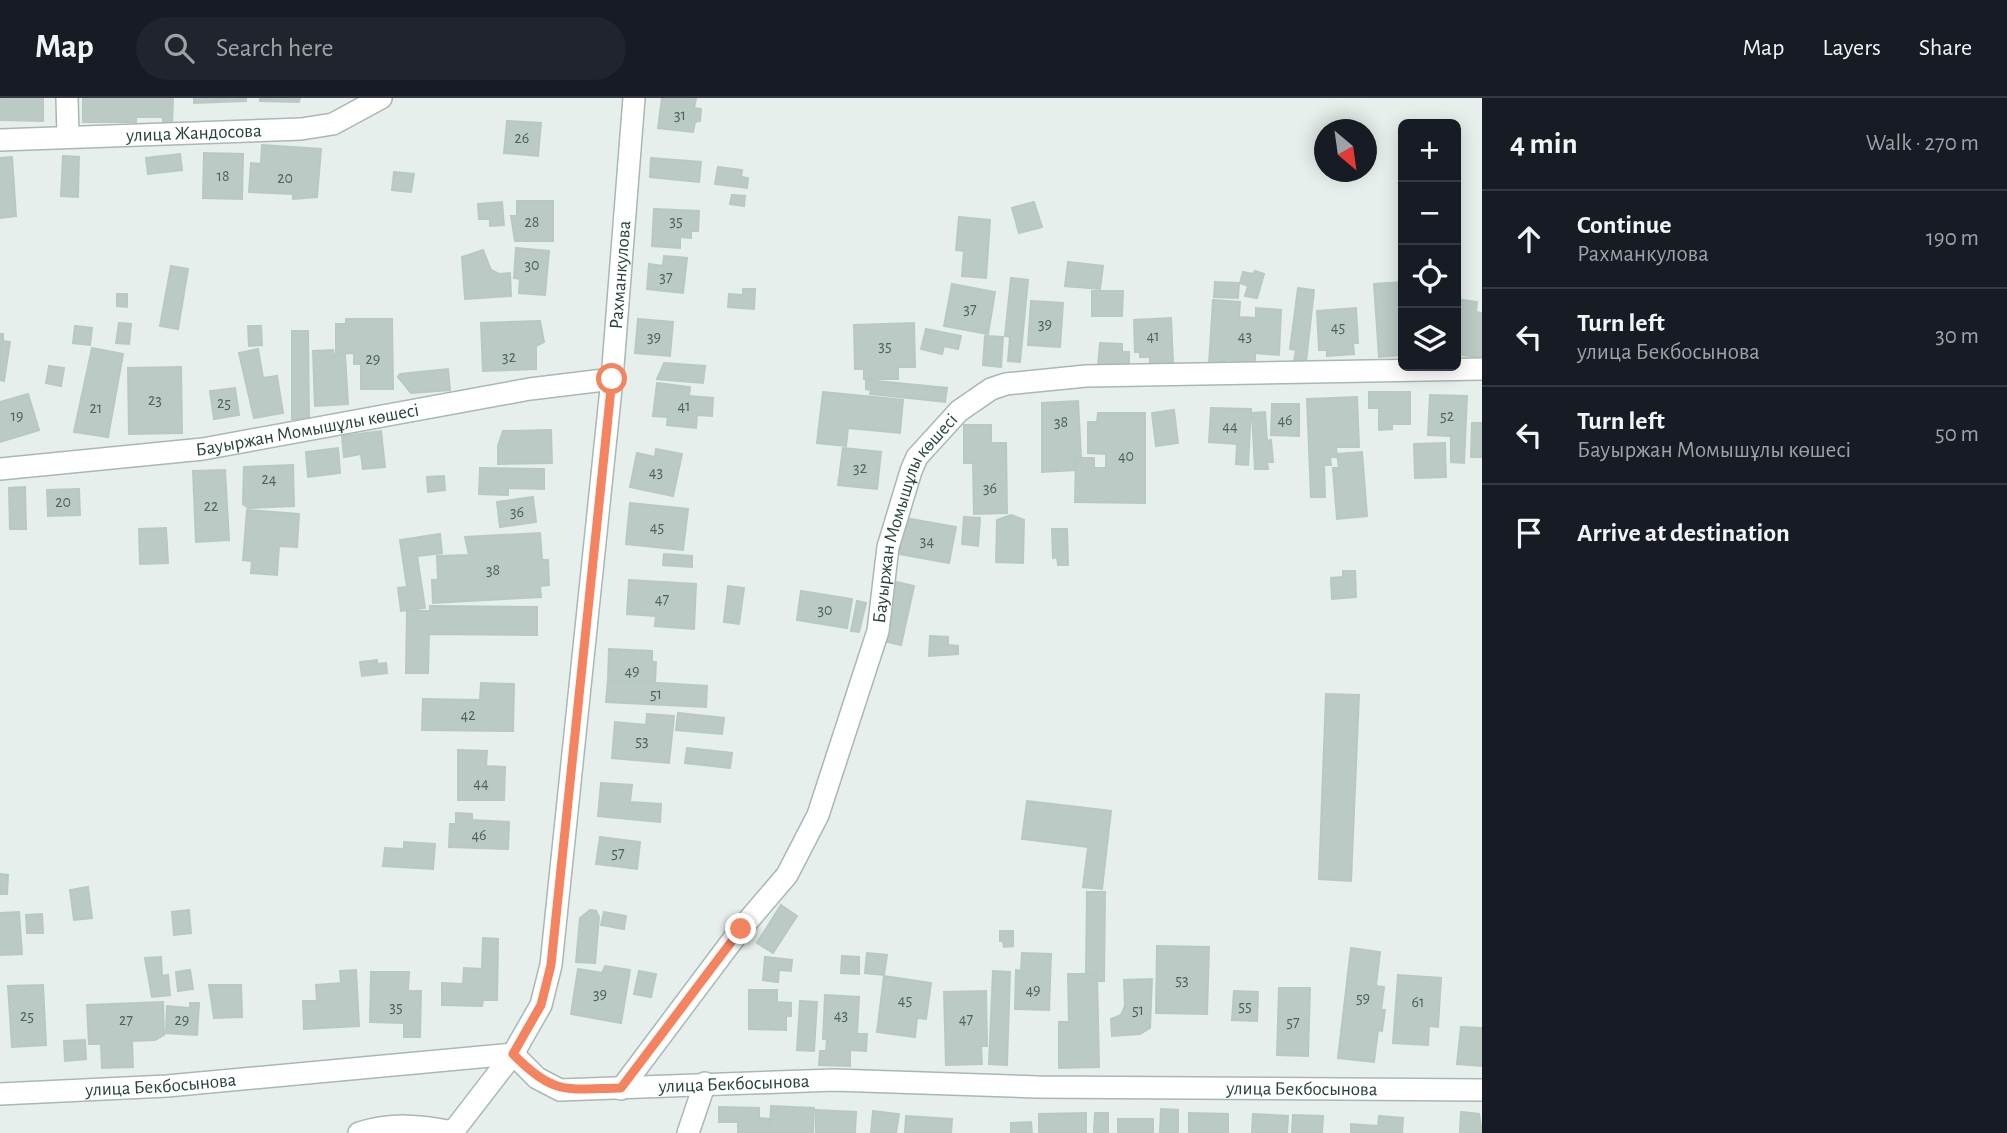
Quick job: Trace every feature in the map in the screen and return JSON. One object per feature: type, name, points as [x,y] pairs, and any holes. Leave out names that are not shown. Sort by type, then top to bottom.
[{"type":"street","points":[[67,98],[68,136]]},
{"type":"street","name":"улица Жандосова","points":[[0,140],[301,129],[333,124],[381,98]]},
{"type":"street","name":"Рахманкулова","points":[[452,1133],[513,1054],[541,1005],[551,965],[612,379],[634,98]]},
{"type":"street","name":"Бауыржан Момышұлы көшесі","points":[[621,1088],[741,929],[787,875],[818,815],[878,631],[888,547],[911,471],[917,457],[960,411],[991,388],[1086,376],[1482,369]]},
{"type":"street","name":"Бауыржан Момышұлы көшесі","points":[[0,470],[203,449],[530,389],[612,379]]},
{"type":"street","name":"улица Бекбосынова","points":[[0,1094],[167,1086],[513,1054],[537,1078],[560,1090],[834,1080],[1038,1087],[1482,1090]]},
{"type":"street","points":[[688,1133],[705,1083]]},
{"type":"street","points":[[359,1133],[384,1125],[420,1125],[452,1133]]},
{"type":"building","points":[[0,98],[43,98],[43,121],[0,120]]},
{"type":"building","points":[[83,98],[173,98],[172,123],[163,123],[163,117],[136,117],[136,122],[83,122]]},
{"type":"building","points":[[194,98],[246,98],[246,101],[194,103]]},
{"type":"building","points":[[260,98],[300,98],[299,102],[260,101]]},
{"type":"building","points":[[662,98],[696,98],[694,108],[701,109],[700,121],[695,122],[693,132],[658,128]]},
{"type":"building","points":[[507,121],[541,123],[538,156],[504,153]]},
{"type":"building","points":[[262,145],[321,149],[317,197],[293,199],[293,194],[249,192],[251,163],[261,164]]},
{"type":"building","points":[[204,153],[243,154],[242,199],[203,198]]},
{"type":"building","points":[[180,154],[182,170],[148,174],[146,158]]},
{"type":"building","points":[[63,156],[79,157],[78,197],[61,196]]},
{"type":"building","points":[[12,157],[16,216],[0,218],[0,158]]},
{"type":"building","points":[[651,158],[701,162],[699,182],[650,177]]},
{"type":"building","points":[[718,167],[742,170],[741,177],[748,178],[747,188],[715,184]]},
{"type":"building","points":[[394,172],[414,174],[411,192],[392,190]]},
{"type":"building","points":[[732,195],[745,196],[744,206],[730,204]]},
{"type":"building","points":[[517,201],[553,201],[553,241],[515,241],[511,216],[517,216]]},
{"type":"building","points":[[502,202],[504,225],[490,226],[490,219],[479,219],[478,204]]},
{"type":"building","points":[[1034,202],[1042,227],[1019,233],[1012,208]]},
{"type":"building","points":[[654,209],[699,211],[698,231],[691,231],[691,238],[680,237],[680,248],[652,246]]},
{"type":"building","points":[[959,217],[990,220],[986,278],[962,276],[964,251],[956,250]]},
{"type":"building","points":[[516,248],[549,251],[545,295],[519,293],[520,279],[514,278]]},
{"type":"building","points":[[483,250],[491,270],[499,274],[510,273],[511,296],[465,299],[462,257]]},
{"type":"building","points":[[664,256],[687,258],[683,293],[647,289],[649,264],[663,266]]},
{"type":"building","points":[[1068,262],[1103,266],[1100,289],[1065,286]]},
{"type":"building","points":[[171,266],[188,269],[178,329],[160,326]]},
{"type":"building","points":[[1255,271],[1264,274],[1257,298],[1245,296],[1248,286],[1240,283],[1243,272],[1253,274]]},
{"type":"building","points":[[1011,278],[1028,280],[1020,362],[1008,361],[1010,337],[1005,336]]},
{"type":"building","points":[[1215,282],[1239,283],[1238,298],[1214,297]]},
{"type":"building","points":[[1398,282],[1398,355],[1379,357],[1374,284]]},
{"type":"building","points":[[952,284],[995,292],[988,334],[944,326]]},
{"type":"building","points":[[1298,288],[1314,290],[1306,362],[1294,361],[1296,350],[1290,349]]},
{"type":"building","points":[[743,289],[755,289],[754,309],[728,307],[729,294],[743,295]]},
{"type":"building","points":[[1092,291],[1123,291],[1122,316],[1092,316]]},
{"type":"building","points":[[117,294],[127,294],[127,307],[117,306]]},
{"type":"building","points":[[1213,300],[1240,302],[1239,317],[1256,318],[1256,308],[1281,310],[1279,355],[1255,353],[1255,362],[1226,360],[1226,365],[1209,364]]},
{"type":"building","points":[[1461,300],[1477,302],[1476,312],[1482,313],[1482,358],[1461,355]]},
{"type":"building","points":[[1031,301],[1063,303],[1060,347],[1028,345]]},
{"type":"building","points":[[1356,308],[1358,343],[1353,343],[1354,354],[1327,356],[1327,350],[1319,350],[1317,311]]},
{"type":"building","points":[[1171,318],[1173,362],[1150,363],[1150,357],[1140,357],[1140,352],[1135,352],[1134,320]]},
{"type":"building","points":[[346,319],[392,319],[393,389],[361,389],[361,364],[354,364],[354,353],[336,354],[336,324],[346,324]]},
{"type":"building","points":[[638,319],[673,322],[670,356],[635,353]]},
{"type":"building","points":[[540,321],[544,342],[536,346],[536,369],[483,371],[481,323]]},
{"type":"building","points":[[119,323],[131,324],[129,344],[116,343]]},
{"type":"building","points":[[914,323],[915,367],[898,367],[898,379],[864,379],[864,369],[855,369],[854,325]]},
{"type":"building","points":[[75,326],[92,328],[90,345],[73,343]]},
{"type":"building","points":[[248,326],[261,326],[262,345],[249,346]]},
{"type":"building","points":[[926,329],[961,336],[958,349],[944,346],[942,354],[921,349]]},
{"type":"building","points":[[292,331],[308,331],[309,419],[292,419]]},
{"type":"building","points":[[0,334],[3,334],[3,341],[10,342],[4,381],[0,380]]},
{"type":"building","points":[[985,336],[1003,337],[1001,367],[983,365]]},
{"type":"building","points":[[1100,343],[1122,344],[1122,352],[1129,352],[1129,369],[1098,367]]},
{"type":"building","points":[[92,348],[123,354],[108,437],[74,432]]},
{"type":"building","points":[[258,349],[263,378],[277,376],[283,413],[254,418],[239,353]]},
{"type":"building","points":[[333,350],[334,356],[345,355],[348,404],[315,406],[313,351]]},
{"type":"building","points":[[664,363],[705,366],[703,383],[657,379]]},
{"type":"building","points":[[49,366],[64,368],[61,386],[46,383]]},
{"type":"building","points":[[181,367],[182,433],[129,434],[128,368]]},
{"type":"building","points":[[448,369],[450,390],[411,393],[398,377],[400,374]]},
{"type":"building","points":[[866,380],[947,388],[945,402],[870,394],[871,390],[866,389]]},
{"type":"building","points":[[657,383],[690,387],[689,396],[713,398],[712,416],[697,415],[696,428],[667,425],[668,417],[653,416]]},
{"type":"building","points":[[235,388],[239,415],[214,419],[210,391]]},
{"type":"building","points":[[823,392],[903,400],[900,433],[848,428],[846,446],[817,443]]},
{"type":"building","points":[[1369,392],[1410,392],[1410,424],[1392,424],[1392,429],[1379,430],[1379,408],[1369,408]]},
{"type":"building","points":[[28,394],[39,430],[0,442],[0,402]]},
{"type":"building","points":[[1430,395],[1467,396],[1464,463],[1451,462],[1451,436],[1428,435]]},
{"type":"building","points":[[1357,397],[1359,447],[1336,447],[1337,457],[1330,457],[1331,465],[1324,465],[1325,497],[1311,497],[1307,399]]},
{"type":"building","points":[[1078,401],[1081,456],[1074,456],[1075,470],[1042,472],[1042,403]]},
{"type":"building","points":[[1272,404],[1299,404],[1299,436],[1271,435]]},
{"type":"building","points":[[1211,408],[1251,409],[1248,465],[1236,464],[1237,444],[1209,442]]},
{"type":"building","points":[[1174,410],[1178,443],[1156,446],[1152,413]]},
{"type":"building","points":[[1265,412],[1267,441],[1271,440],[1273,462],[1267,462],[1268,469],[1255,469],[1252,413]]},
{"type":"building","points":[[1098,413],[1145,413],[1145,503],[1075,502],[1076,458],[1094,458],[1094,468],[1106,468],[1106,454],[1088,453],[1088,422],[1097,422]]},
{"type":"building","points":[[1472,423],[1482,423],[1482,457],[1471,457]]},
{"type":"building","points":[[964,425],[991,425],[991,443],[1006,443],[1007,513],[974,514],[973,463],[964,463]]},
{"type":"building","points":[[551,430],[552,463],[498,464],[498,446],[503,431]]},
{"type":"building","points":[[381,431],[385,467],[363,469],[361,454],[344,457],[342,436]]},
{"type":"building","points":[[1445,443],[1446,477],[1415,478],[1414,444]]},
{"type":"building","points":[[338,448],[340,473],[308,477],[306,452]]},
{"type":"building","points":[[843,448],[881,452],[877,489],[838,485]]},
{"type":"building","points":[[656,449],[682,454],[673,496],[630,487],[637,453],[655,457]]},
{"type":"building","points":[[1362,452],[1367,516],[1337,519],[1333,468],[1339,468],[1337,454]]},
{"type":"building","points":[[293,465],[294,506],[248,508],[243,504],[244,467]]},
{"type":"building","points":[[480,468],[544,469],[544,489],[508,488],[508,495],[479,494]]},
{"type":"building","points":[[225,470],[229,540],[196,542],[193,471]]},
{"type":"building","points":[[444,476],[445,490],[428,492],[427,477]]},
{"type":"building","points":[[25,487],[26,529],[10,529],[9,488]]},
{"type":"building","points":[[79,489],[80,515],[48,516],[47,490]]},
{"type":"building","points":[[533,497],[536,522],[500,527],[497,502]]},
{"type":"building","points":[[630,503],[688,509],[683,550],[626,544]]},
{"type":"building","points":[[247,510],[299,514],[297,547],[279,546],[277,575],[251,573],[252,561],[243,560]]},
{"type":"building","points":[[1011,515],[1024,520],[1023,563],[996,562],[997,520]]},
{"type":"building","points":[[964,517],[980,518],[978,546],[962,544]]},
{"type":"building","points":[[905,518],[956,527],[949,563],[899,554]]},
{"type":"building","points":[[166,528],[168,563],[140,564],[139,529]]},
{"type":"building","points":[[1052,529],[1067,529],[1068,565],[1058,565],[1057,557],[1053,558]]},
{"type":"building","points":[[540,533],[542,560],[548,560],[549,585],[540,586],[541,597],[433,603],[432,580],[438,580],[437,556],[469,555],[465,537]]},
{"type":"building","points":[[440,534],[442,553],[417,556],[425,608],[401,611],[398,588],[407,587],[400,540]]},
{"type":"building","points":[[664,554],[692,556],[692,567],[663,565]]},
{"type":"building","points":[[1343,571],[1355,571],[1356,597],[1332,599],[1331,578],[1343,577]]},
{"type":"building","points":[[629,580],[696,584],[694,629],[655,626],[656,616],[627,614]]},
{"type":"building","points":[[892,581],[914,586],[901,645],[879,640]]},
{"type":"building","points":[[728,586],[744,588],[739,624],[724,622]]},
{"type":"building","points":[[801,591],[852,599],[847,628],[797,620]]},
{"type":"building","points":[[857,601],[866,603],[859,632],[851,631]]},
{"type":"building","points":[[430,606],[537,607],[537,635],[429,634],[428,673],[406,673],[407,611],[430,611]]},
{"type":"building","points":[[930,636],[948,637],[948,645],[958,646],[958,654],[929,656]]},
{"type":"building","points":[[609,649],[652,651],[652,662],[656,662],[655,683],[608,680]]},
{"type":"building","points":[[377,660],[377,664],[386,663],[387,673],[362,676],[360,662]]},
{"type":"building","points":[[608,680],[707,686],[706,707],[606,702]]},
{"type":"building","points":[[481,683],[514,684],[513,731],[422,730],[423,699],[480,700]]},
{"type":"building","points":[[1326,694],[1359,695],[1351,881],[1319,879]]},
{"type":"building","points":[[678,713],[724,718],[722,734],[676,730]]},
{"type":"building","points":[[647,714],[674,716],[669,763],[612,758],[615,722],[646,725]]},
{"type":"building","points":[[687,748],[732,753],[730,768],[685,763]]},
{"type":"building","points":[[458,750],[487,751],[486,766],[505,767],[504,800],[458,800]]},
{"type":"building","points":[[601,783],[632,785],[630,802],[661,804],[660,822],[598,816]]},
{"type":"building","points":[[1027,801],[1111,811],[1102,889],[1083,887],[1088,847],[1022,839]]},
{"type":"building","points":[[456,813],[472,814],[472,820],[509,822],[508,849],[449,847],[450,824],[456,824]]},
{"type":"building","points":[[600,837],[640,842],[637,869],[596,864]]},
{"type":"building","points":[[404,842],[435,844],[433,869],[383,866],[385,848],[404,849]]},
{"type":"building","points":[[0,874],[8,875],[7,894],[0,894]]},
{"type":"building","points":[[88,887],[92,918],[74,920],[70,890]]},
{"type":"building","points":[[1087,892],[1105,892],[1104,981],[1097,981],[1097,974],[1086,974]]},
{"type":"building","points":[[781,905],[797,916],[773,953],[757,943]]},
{"type":"building","points":[[189,910],[191,933],[174,935],[172,912]]},
{"type":"building","points":[[590,910],[596,911],[599,917],[595,963],[576,962],[580,918]]},
{"type":"building","points":[[19,912],[22,954],[0,955],[0,913]]},
{"type":"building","points":[[604,912],[626,916],[624,929],[601,925]]},
{"type":"building","points":[[42,914],[43,933],[27,933],[26,915]]},
{"type":"building","points":[[1000,931],[1013,931],[1013,946],[1004,947],[1003,941],[1000,941]]},
{"type":"building","points":[[483,938],[498,939],[497,1000],[483,1000],[482,1006],[442,1005],[442,983],[463,984],[464,968],[482,969]]},
{"type":"building","points":[[1157,946],[1209,947],[1207,1014],[1156,1013]]},
{"type":"building","points":[[1351,948],[1380,952],[1376,986],[1384,987],[1381,1010],[1385,1010],[1382,1031],[1378,1030],[1374,1062],[1338,1058]]},
{"type":"building","points":[[867,953],[887,955],[884,975],[865,973]]},
{"type":"building","points":[[1022,953],[1051,954],[1049,1010],[1015,1009],[1016,970],[1021,971]]},
{"type":"building","points":[[842,956],[859,957],[859,974],[841,973]]},
{"type":"building","points":[[161,957],[162,976],[168,975],[170,995],[152,997],[145,958]]},
{"type":"building","points":[[765,957],[792,960],[791,971],[779,970],[778,982],[763,980]]},
{"type":"building","points":[[605,966],[630,970],[621,1023],[571,1014],[578,969],[602,973]]},
{"type":"building","points":[[190,970],[193,989],[178,991],[176,972]]},
{"type":"building","points":[[356,970],[359,1026],[304,1029],[303,1001],[317,1001],[316,985],[341,983],[340,971]]},
{"type":"building","points":[[639,971],[656,974],[651,997],[634,994]]},
{"type":"building","points":[[993,971],[1010,972],[1007,1065],[989,1064]]},
{"type":"building","points":[[371,972],[409,972],[408,991],[421,991],[420,1037],[404,1037],[404,1023],[370,1022]]},
{"type":"building","points":[[1068,974],[1097,974],[1099,1067],[1059,1068],[1059,1022],[1069,1022]]},
{"type":"building","points":[[1398,975],[1441,978],[1438,1027],[1429,1026],[1428,1045],[1393,1043]]},
{"type":"building","points":[[884,976],[931,983],[926,1019],[917,1018],[915,1037],[877,1032]]},
{"type":"building","points":[[1152,979],[1150,1028],[1140,1034],[1112,1036],[1111,1019],[1121,1015],[1125,1006],[1124,980]]},
{"type":"building","points":[[43,985],[46,1045],[12,1047],[8,986]]},
{"type":"building","points":[[209,985],[241,985],[242,1017],[214,1018]]},
{"type":"building","points":[[1279,988],[1310,988],[1308,1056],[1277,1055]]},
{"type":"building","points":[[749,990],[777,990],[777,1002],[791,1003],[791,1016],[786,1016],[786,1030],[749,1029]]},
{"type":"building","points":[[986,991],[987,1046],[981,1046],[982,1064],[946,1065],[944,992]]},
{"type":"building","points":[[1234,991],[1258,992],[1257,1021],[1232,1020]]},
{"type":"building","points":[[825,995],[859,997],[857,1034],[867,1034],[866,1051],[850,1050],[850,1066],[819,1065],[820,1051],[826,1051],[827,1039],[823,1039]]},
{"type":"building","points":[[800,1001],[817,1002],[814,1051],[797,1050]]},
{"type":"building","points":[[163,1002],[164,1035],[155,1040],[132,1041],[133,1067],[102,1068],[101,1044],[89,1044],[87,1005]]},
{"type":"building","points":[[190,1003],[199,1003],[197,1035],[166,1033],[167,1006],[190,1008]]},
{"type":"building","points":[[1461,1027],[1482,1028],[1482,1066],[1457,1064]]},
{"type":"building","points":[[85,1040],[86,1059],[65,1061],[64,1041]]},
{"type":"building","points":[[771,1106],[814,1108],[813,1133],[770,1133]]},
{"type":"building","points":[[719,1107],[759,1108],[759,1118],[770,1119],[770,1133],[738,1133],[738,1122],[719,1122]]},
{"type":"building","points":[[1161,1109],[1178,1110],[1178,1133],[1160,1133]]},
{"type":"building","points":[[816,1110],[856,1112],[855,1133],[816,1133]]},
{"type":"building","points":[[873,1111],[899,1114],[896,1133],[871,1133]]},
{"type":"building","points":[[1461,1112],[1479,1114],[1482,1133],[1460,1133]]},
{"type":"building","points":[[1086,1113],[1086,1133],[1039,1133],[1039,1114]]},
{"type":"building","points":[[1095,1113],[1108,1113],[1108,1133],[1094,1133]]},
{"type":"building","points":[[1189,1113],[1228,1114],[1228,1133],[1189,1133]]},
{"type":"building","points":[[1253,1114],[1288,1116],[1287,1133],[1252,1133]]},
{"type":"building","points":[[1293,1115],[1323,1116],[1322,1133],[1292,1133]]},
{"type":"building","points":[[906,1116],[952,1119],[951,1133],[905,1133]]},
{"type":"building","points":[[1379,1116],[1403,1118],[1402,1133],[1351,1133],[1351,1124],[1378,1126]]},
{"type":"building","points":[[1118,1119],[1153,1119],[1153,1133],[1118,1133]]},
{"type":"building","points":[[1031,1122],[1032,1133],[1011,1133],[1011,1123]]},
{"type":"route","points":[[612,379],[577,691],[551,965],[541,1005],[513,1054],[537,1078],[560,1090],[621,1088],[741,929]]}]
